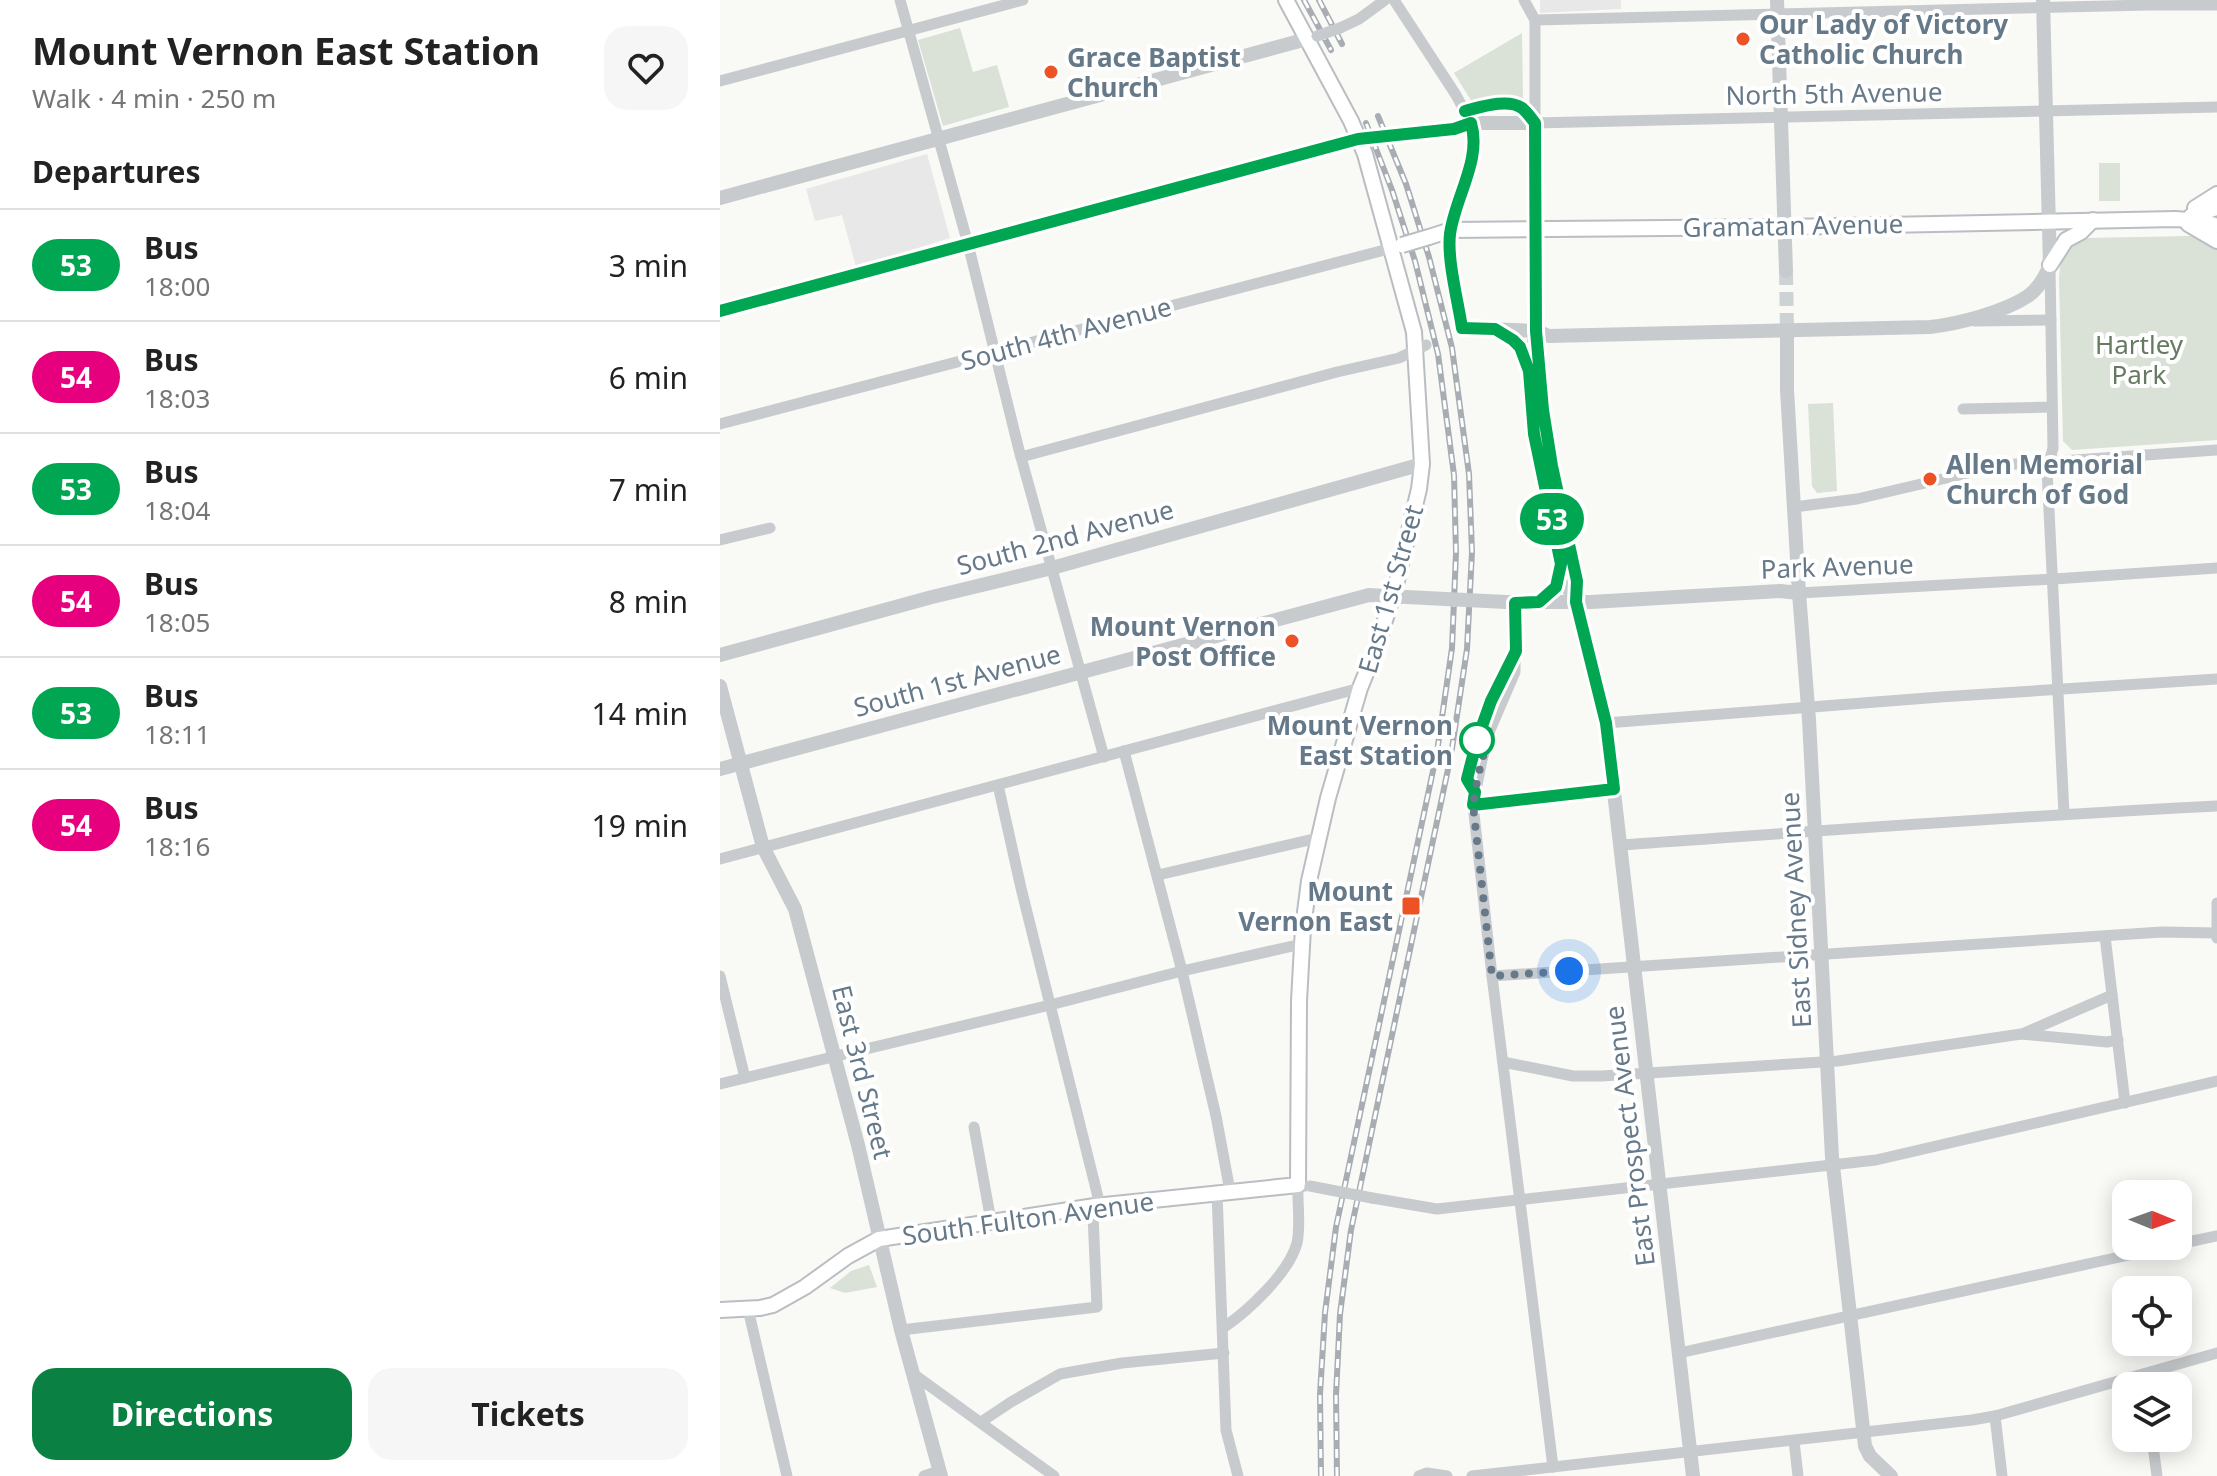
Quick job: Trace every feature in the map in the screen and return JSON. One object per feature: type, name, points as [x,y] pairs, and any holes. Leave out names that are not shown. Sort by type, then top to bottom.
[{"type":"main road","name":"East 1st Street","points":[[1286,0],[1312,38],[1351,121],[1380,136],[1365,154],[1402,245],[1414,332],[1421,348],[1422,464],[1400,597],[1360,688],[1309,881],[1299,1001],[1304,1186]]},
{"type":"main road","points":[[2217,194],[2179,219],[2217,241]]},
{"type":"main road","name":"Gramatan Avenue","points":[[2179,219],[2217,208]]},
{"type":"main road","name":"Gramatan Avenue","points":[[1402,245],[1451,230],[2179,219],[2217,226]]},
{"type":"main road","points":[[2050,265],[2066,240],[2081,232],[2093,220]]},
{"type":"main road","name":"South Fulton Avenue","points":[[720,1310],[773,1305],[879,1239],[1095,1206],[1304,1186]]},
{"type":"street","points":[[900,0],[1104,757]]},
{"type":"street","points":[[720,81],[1023,0]]},
{"type":"street","points":[[720,198],[1312,38],[1359,19],[1385,0]]},
{"type":"street","points":[[1394,0],[1456,95],[1474,132],[1449,247],[1458,329],[1536,331],[1549,336],[1930,327],[1969,321],[2051,320]]},
{"type":"street","points":[[1525,1],[1535,20],[1535,123]]},
{"type":"street","points":[[2043,4],[2053,448],[2047,470],[2064,814]]},
{"type":"street","points":[[1535,20],[1777,7],[2217,5]]},
{"type":"street","points":[[1777,7],[1786,271]]},
{"type":"street","name":"North 5th Avenue","points":[[1454,129],[1471,123],[2217,107]]},
{"type":"street","name":"East Prospect Avenue","points":[[1535,123],[1536,331],[1547,467],[1561,564],[1566,584],[1576,602],[1606,723],[1693,1476]]},
{"type":"street","points":[[720,311],[1380,136]]},
{"type":"street","name":"South 4th Avenue","points":[[720,424],[1402,245]]},
{"type":"street","points":[[1969,321],[2028,296],[2045,277],[2050,265]]},
{"type":"street","points":[[1495,329],[1520,347],[1529,371]]},
{"type":"street","name":"East Prospect Avenue","points":[[1536,331],[1529,371],[1532,417],[1577,581],[1576,602]]},
{"type":"street","name":"East Sidney Avenue","points":[[1787,331],[1787,390],[1833,1165],[1863,1432],[1870,1456],[1891,1476]]},
{"type":"street","points":[[1021,457],[1399,358],[1421,348]]},
{"type":"street","points":[[1963,409],[2052,407]]},
{"type":"street","points":[[1794,507],[1857,499],[1987,467],[2217,450]]},
{"type":"street","name":"South 2nd Avenue","points":[[720,655],[1052,568],[1422,464]]},
{"type":"street","points":[[720,540],[770,528]]},
{"type":"street","points":[[1539,602],[1556,587],[1561,564]]},
{"type":"street","name":"Park Avenue","points":[[1458,600],[1576,602],[1780,591],[1799,593],[2217,568]]},
{"type":"street","name":"South 1st Avenue","points":[[720,769],[1369,595],[1458,600]]},
{"type":"street","points":[[1511,602],[1515,672],[1490,730],[1473,805],[1553,1467]]},
{"type":"street","points":[[1606,723],[2217,679]]},
{"type":"street","name":"East 3rd Street","points":[[720,686],[763,847],[795,909],[835,1056],[935,1474]]},
{"type":"street","points":[[720,859],[1360,688]]},
{"type":"street","points":[[1124,751],[1158,875],[1216,1116],[1224,1192],[1226,1430],[1238,1476]]},
{"type":"street","points":[[901,1330],[1097,1307],[1093,1215],[1098,1197],[998,785]]},
{"type":"street","points":[[1473,805],[1614,789]]},
{"type":"street","points":[[1620,845],[2217,806]]},
{"type":"street","points":[[1158,875],[1318,838]]},
{"type":"street","points":[[1492,976],[2162,932],[2217,936],[2217,903]]},
{"type":"street","points":[[2105,936],[2125,1103]]},
{"type":"street","points":[[720,1084],[1302,944]]},
{"type":"street","points":[[720,976],[745,1078]]},
{"type":"street","points":[[2021,1034],[2112,995]]},
{"type":"street","points":[[1503,1062],[1573,1076],[1826,1062],[2021,1034],[2107,1042],[2118,1040]]},
{"type":"street","name":"South Fulton Avenue","points":[[1304,1186],[1437,1209],[1833,1165],[1876,1160],[2217,1081]]},
{"type":"street","points":[[974,1127],[991,1221]]},
{"type":"street","name":"East 1st Street","points":[[1223,1328],[1265,1292],[1289,1261],[1297,1242],[1304,1186]]},
{"type":"street","points":[[2192,1241],[2217,1236]]},
{"type":"street","points":[[1679,1353],[2112,1259]]},
{"type":"street","points":[[748,1309],[787,1476]]},
{"type":"street","points":[[981,1422],[1060,1374],[1122,1363],[1224,1353]]},
{"type":"street","points":[[2166,1372],[2217,1353]]},
{"type":"street","points":[[912,1373],[1054,1476]]},
{"type":"street","points":[[1472,1476],[1995,1416],[2112,1388]]},
{"type":"street","points":[[1995,1416],[2002,1476]]},
{"type":"street","points":[[1794,1441],[1798,1476]]},
{"type":"street","points":[[2154,1452],[2157,1476]]},
{"type":"street","points":[[1419,1476],[1427,1473],[1447,1476]]},
{"type":"shaded area","points":[[1540,0],[1621,0],[1621,9],[1540,13]]},
{"type":"shaded area","points":[[927,154],[950,238],[856,267],[842,215],[815,221],[806,189]]},
{"type":"green space","points":[[960,28],[973,72],[997,65],[1009,107],[943,126],[918,40]]},
{"type":"green space","points":[[1522,33],[1523,99],[1472,102],[1454,73]]},
{"type":"green space","points":[[2099,163],[2120,163],[2120,201],[2099,201]]},
{"type":"green space","name":"Hartley Park","points":[[2195,236],[2217,247],[2217,440],[2072,450],[2063,441],[2059,278],[2068,247],[2087,238]]},
{"type":"green space","points":[[1833,403],[1837,491],[1817,493],[1812,486],[1808,404]]},
{"type":"green space","points":[[869,1265],[877,1287],[845,1293],[830,1288],[851,1271]]},
{"type":"tunnel","points":[[1403,133],[1454,129]]},
{"type":"tunnel","points":[[1786,271],[1787,331]]},
{"type":"railway","points":[[1304,0],[1331,50]]},
{"type":"railway","points":[[1319,0],[1342,44]]},
{"type":"railway","points":[[1337,1476],[1336,1395],[1340,1314],[1351,1230],[1451,755],[1467,649],[1472,552],[1469,474],[1452,348],[1429,257],[1406,184],[1378,116]]},
{"type":"railway","points":[[1321,1476],[1320,1394],[1325,1313],[1336,1227],[1437,752],[1452,648],[1456,553],[1454,475],[1438,354],[1415,261],[1366,123]]},
{"type":"bus line","name":"53","points":[[720,311],[1358,139],[1454,129],[1471,123],[1473,145],[1449,247],[1462,328],[1495,329],[1513,340],[1524,355],[1529,371],[1534,434],[1561,564],[1556,587],[1539,602],[1515,603],[1516,651],[1491,701],[1467,779],[1475,792],[1473,805],[1614,789],[1606,723],[1576,602],[1577,581],[1543,410],[1536,331],[1535,123],[1518,105],[1494,105],[1465,111]]},
{"type":"place","name":"Our Lady of Victory Catholic Church","points":[[1743,39]]},
{"type":"place","name":"Grace Baptist Church","points":[[1051,72]]},
{"type":"place","name":"Allen Memorial Church of God","points":[[1930,479]]},
{"type":"place","name":"Mount Vernon Post Office","points":[[1292,641]]},
{"type":"place","name":"Mount Vernon East Station","points":[[1477,740]]},
{"type":"place","name":"Mount Vernon East","points":[[1411,906]]},
{"type":"route","points":[[1477,740],[1490,730],[1473,805],[1492,976],[1569,971]]}]
